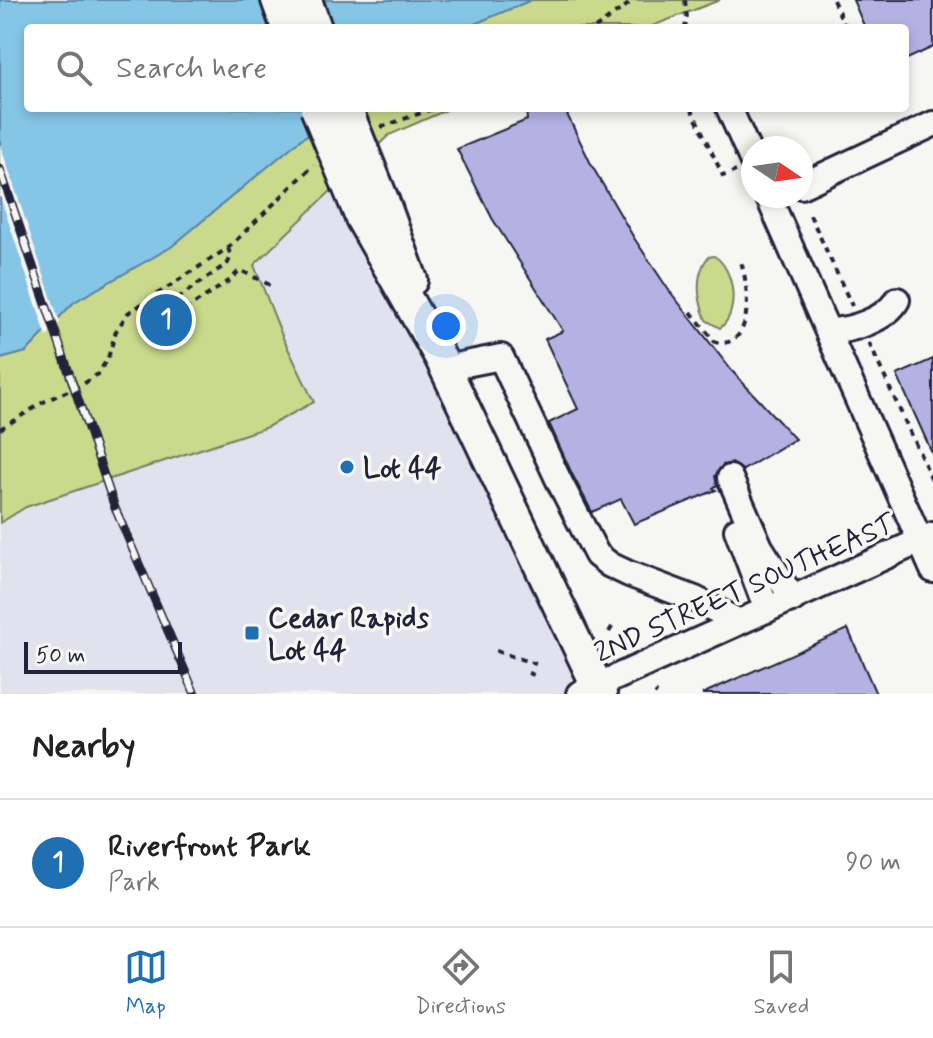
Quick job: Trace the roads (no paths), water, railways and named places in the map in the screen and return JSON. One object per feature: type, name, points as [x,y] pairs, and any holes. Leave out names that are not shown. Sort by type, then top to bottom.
[{"type":"main road","points":[[277,0],[286,24]]},
{"type":"main road","points":[[306,0],[315,24]]},
{"type":"main road","points":[[318,112],[372,209],[592,691]]},
{"type":"main road","points":[[347,112],[372,209]]},
{"type":"street","points":[[730,112],[741,151]]},
{"type":"street","points":[[813,180],[933,124]]},
{"type":"street","points":[[777,208],[828,331],[927,538],[933,570]]},
{"type":"street","points":[[828,331],[841,318],[858,318]]},
{"type":"street","points":[[442,363],[501,357],[597,555],[629,574],[695,599],[739,622]]},
{"type":"street","points":[[767,610],[724,480],[760,547],[793,599]]},
{"type":"street","name":"2ND STREET SOUTHEAST","points":[[592,691],[927,538]]},
{"type":"water","points":[[0,0],[531,0],[474,24],[24,24],[24,112],[343,112],[301,139],[171,247],[74,302],[26,352],[0,359]]},
{"type":"railway","points":[[0,169],[115,508],[195,694]]},
{"type":"place","name":"Riverfront Park","points":[[166,320]]},
{"type":"place","name":"Lot 44","points":[[347,467]]},
{"type":"place","name":"Cedar Rapids Lot 44","points":[[252,633]]}]
